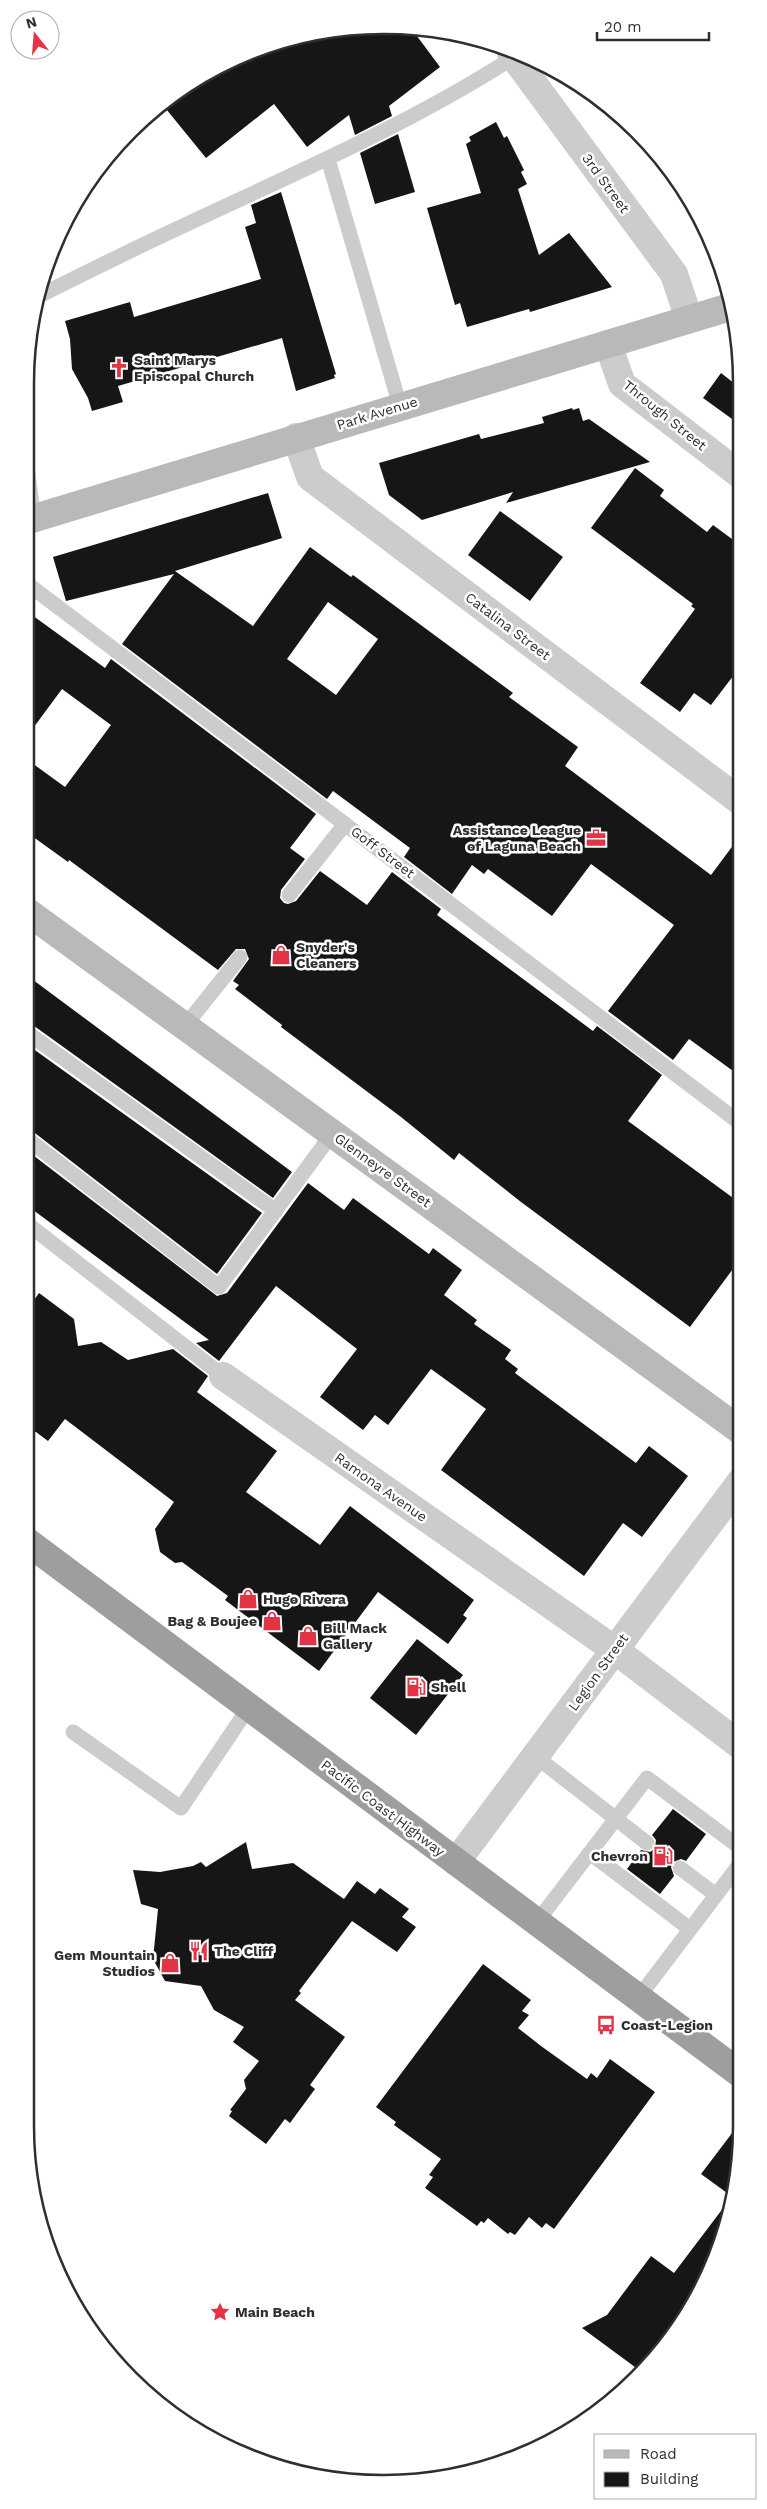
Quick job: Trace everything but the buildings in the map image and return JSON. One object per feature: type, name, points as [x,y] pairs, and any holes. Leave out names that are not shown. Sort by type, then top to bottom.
[{"type":"highway","name":"Pacific Coast Highway","points":[[34,1547],[733,2068]]},
{"type":"main road","name":"Park Avenue","points":[[34,517],[725,308]]},
{"type":"main road","name":"Glenneyre Street","points":[[34,917],[733,1425]]},
{"type":"street","name":"3rd Street","points":[[515,59],[674,274],[689,319]]},
{"type":"street","name":"Through Street","points":[[608,344],[622,384],[733,469]]},
{"type":"street","name":"Catalina Street","points":[[296,437],[310,477],[733,796]]},
{"type":"street","name":"Ramona Avenue","points":[[223,1376],[614,1650],[733,1740]]},
{"type":"street","name":"Legion Street","points":[[456,1862],[733,1492]]},
{"type":"lane","points":[[46,292],[168,232],[328,159],[468,86],[509,57]]},
{"type":"lane","points":[[328,159],[400,406]]},
{"type":"lane","name":"Goff Street","points":[[34,589],[733,1118]]},
{"type":"lane","points":[[289,895],[345,824]]},
{"type":"lane","points":[[185,1026],[240,957]]},
{"type":"lane","points":[[34,1037],[276,1211]]},
{"type":"lane","points":[[34,1144],[219,1287],[332,1134]]},
{"type":"lane","name":"Ramona Avenue","points":[[34,1229],[223,1376]]},
{"type":"lane","points":[[73,1732],[181,1808],[249,1707]]},
{"type":"lane","points":[[535,1756],[647,1843]]},
{"type":"lane","points":[[536,1923],[647,1778],[733,1842]]},
{"type":"lane","points":[[590,1853],[690,1930]]},
{"type":"lane","points":[[680,1868],[716,1895]]},
{"type":"lane","points":[[638,1998],[733,1873]]},
{"type":"place","name":"Saint Marys Episcopal Church","points":[[119,368]]},
{"type":"place","name":"Assistance League of Laguna Beach","points":[[596,838]]},
{"type":"place","name":"Snyder's Cleaners","points":[[281,955]]},
{"type":"place","name":"Hugo Rivera","points":[[248,1599]]},
{"type":"place","name":"Bag & Boujee","points":[[272,1621]]},
{"type":"place","name":"Bill Mack Gallery","points":[[308,1636]]},
{"type":"place","name":"Shell","points":[[416,1687]]},
{"type":"place","name":"Chevron","points":[[663,1856]]},
{"type":"place","name":"The Cliff","points":[[199,1951]]},
{"type":"place","name":"Gem Mountain Studios","points":[[170,1963]]},
{"type":"place","name":"Coast-Legion","points":[[606,2025]]},
{"type":"place","name":"Main Beach","points":[[220,2312]]}]
